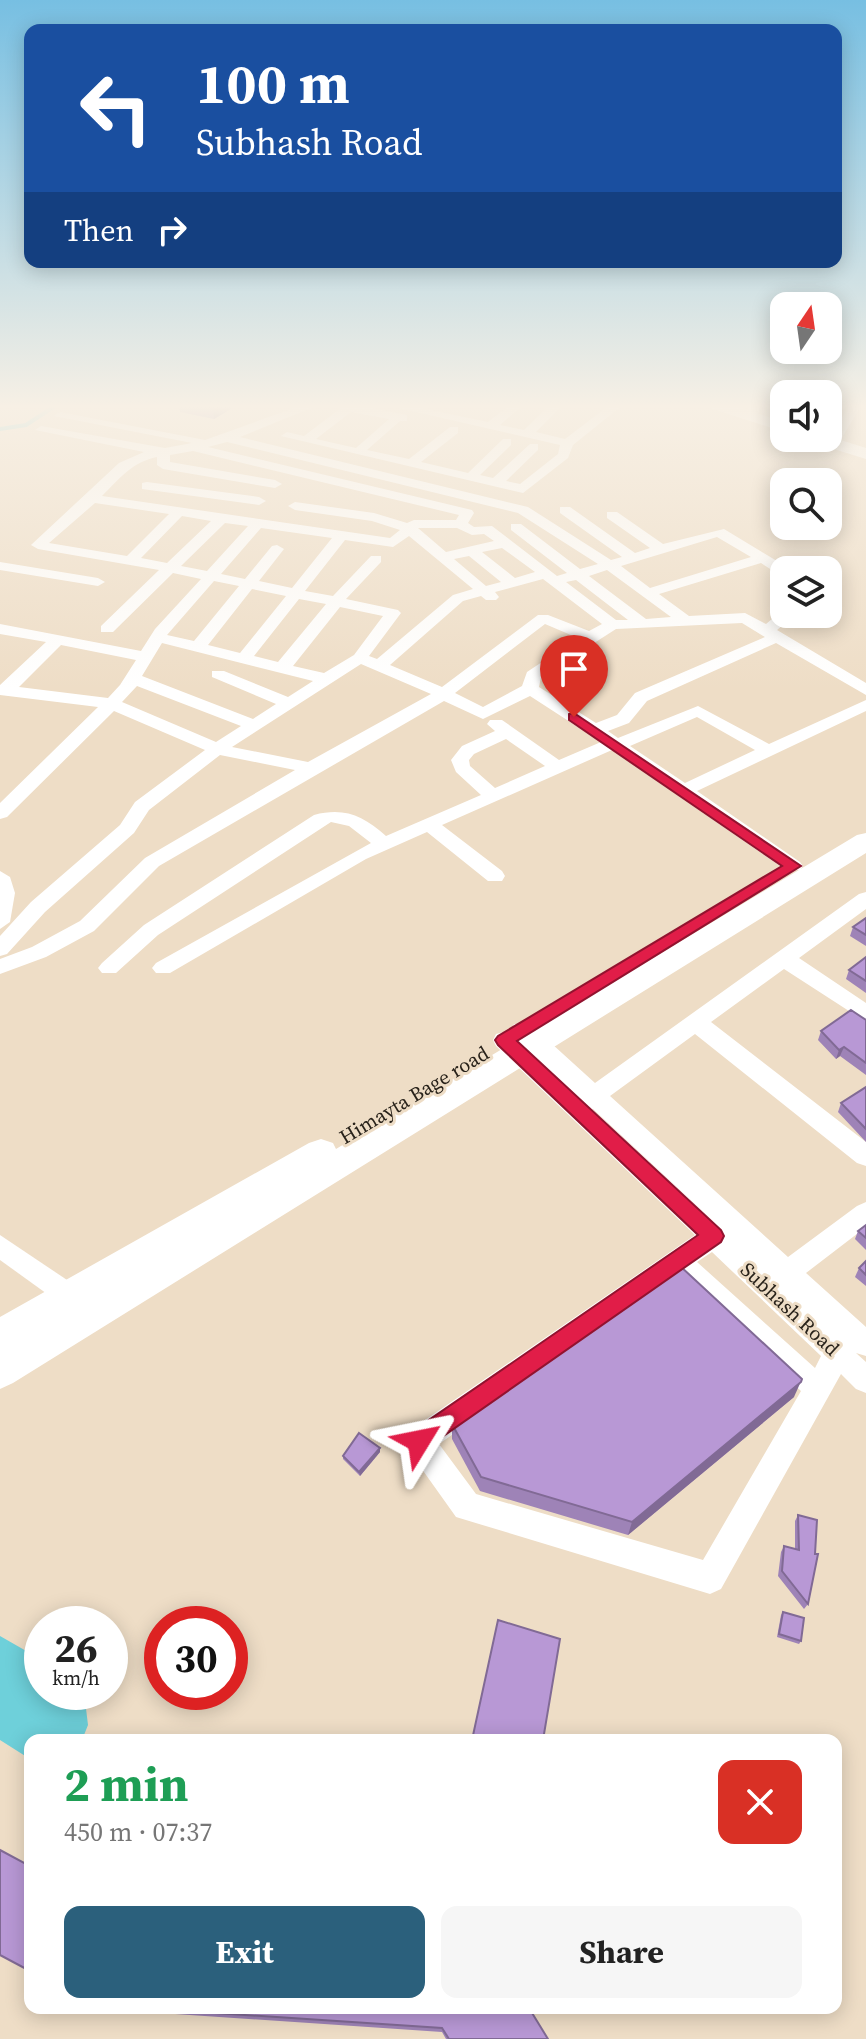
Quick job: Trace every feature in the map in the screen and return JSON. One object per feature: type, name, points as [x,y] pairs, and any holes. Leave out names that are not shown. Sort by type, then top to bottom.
[{"type":"main road","name":"Himayta Bage road","points":[[0,1336],[306,1160],[521,1042],[866,822]]},
{"type":"main road","points":[[0,1371],[521,1042],[866,841]]},
{"type":"street","points":[[3,567],[38,545],[92,499]]},
{"type":"street","points":[[93,499],[393,543],[414,524],[464,518],[481,500]]},
{"type":"street","points":[[0,813],[110,703],[132,678],[158,637],[212,576],[250,522],[259,501],[245,499]]},
{"type":"street","points":[[277,526],[303,499]]},
{"type":"street","points":[[397,499],[464,518],[472,531],[487,529],[613,625]]},
{"type":"street","points":[[478,499],[523,510],[610,565],[687,622]]},
{"type":"street","points":[[523,510],[528,499]]},
{"type":"street","points":[[295,506],[367,516],[409,528],[488,594]]},
{"type":"street","points":[[565,510],[633,558]]},
{"type":"street","points":[[130,561],[179,512]]},
{"type":"street","points":[[612,515],[661,549]]},
{"type":"street","points":[[245,657],[345,536],[367,516]]},
{"type":"street","points":[[107,629],[222,518]]},
{"type":"street","points":[[516,527],[643,624]]},
{"type":"street","points":[[379,666],[458,598],[488,594],[512,583],[581,574],[719,532],[763,558],[783,574],[780,621],[772,634],[641,697],[625,717],[595,730]]},
{"type":"street","points":[[691,540],[734,567]]},
{"type":"street","points":[[444,557],[504,543]]},
{"type":"street","points":[[0,949],[38,907],[127,829],[142,806],[217,749],[360,658],[393,613],[171,568],[38,545]]},
{"type":"street","points":[[198,647],[277,549]]},
{"type":"street","points":[[472,551],[512,583]]},
{"type":"street","points":[[648,593],[763,558]]},
{"type":"street","points":[[283,667],[376,559]]},
{"type":"street","points":[[3,567],[98,582]]},
{"type":"street","points":[[0,967],[39,952],[87,926],[152,862],[444,694],[543,618],[590,637]]},
{"type":"street","points":[[483,714],[530,689],[533,675],[613,625],[745,618],[866,690]]},
{"type":"street","points":[[0,629],[146,657]]},
{"type":"street","points":[[158,637],[327,679]]},
{"type":"street","points":[[3,690],[57,640]]},
{"type":"street","points":[[360,658],[483,714],[557,767]]},
{"type":"street","points":[[218,674],[289,703]]},
{"type":"street","points":[[132,678],[254,725]]},
{"type":"street","points":[[530,689],[793,866]]},
{"type":"street","points":[[3,690],[110,703],[217,749],[311,768]]},
{"type":"street","points":[[683,791],[866,705]]},
{"type":"street","points":[[163,968],[359,855],[557,767],[698,711],[769,751]]},
{"type":"street","points":[[493,796],[462,768],[460,760],[468,750],[507,732]]},
{"type":"street","points":[[109,968],[151,930],[321,819],[340,815],[352,818],[384,844]]},
{"type":"street","points":[[428,824],[495,876]]},
{"type":"street","points":[[0,877],[5,885],[5,905],[0,922]]},
{"type":"street","points":[[586,1101],[866,899]]},
{"type":"street","points":[[784,958],[866,1014]]},
{"type":"street","points":[[695,1022],[866,1156]]},
{"type":"street","name":"Subhash Road","points":[[521,1042],[788,1272],[858,1344],[866,1380]]},
{"type":"street","name":"Subhash Road","points":[[586,1101],[714,1236],[858,1344]]},
{"type":"street","points":[[788,1272],[866,1213]]},
{"type":"street","points":[[714,1236],[419,1441],[467,1506],[710,1578],[816,1387],[858,1344]]},
{"type":"street","points":[[0,1246],[70,1296]]},
{"type":"street","points":[[677,1261],[816,1387]]},
{"type":"water","points":[[0,1636],[24,1650],[24,1710],[86,1710],[88,1725],[84,1734],[24,1734],[24,1755],[0,1740]]},
{"type":"building","points":[[866,918],[866,935],[853,927]]},
{"type":"building","points":[[866,957],[866,981],[849,970]]},
{"type":"building","points":[[851,1010],[866,1020],[866,1063],[844,1047],[839,1050],[821,1031]]},
{"type":"building","points":[[866,1087],[866,1129],[841,1103]]},
{"type":"building","points":[[866,1225],[866,1238],[858,1231]]},
{"type":"building","points":[[866,1261],[866,1275],[859,1268]]},
{"type":"building","points":[[679,1265],[802,1379],[801,1382],[632,1522],[481,1477],[452,1424]]},
{"type":"building","points":[[359,1433],[380,1448],[359,1472],[343,1456]]},
{"type":"building","points":[[798,1515],[817,1520],[815,1554],[818,1554],[808,1604],[782,1571],[784,1546],[799,1550]]},
{"type":"building","points":[[783,1612],[804,1618],[801,1641],[779,1634]]},
{"type":"building","points":[[498,1620],[560,1639],[544,1734],[473,1734]]},
{"type":"building","points":[[0,1850],[24,1863],[24,1968],[0,1955]]},
{"type":"building","points":[[231,2014],[533,2014],[548,2039],[449,2039],[442,2028]]},
{"type":"route","points":[[419,1441],[714,1236],[504,1040],[793,866],[574,717]]}]
